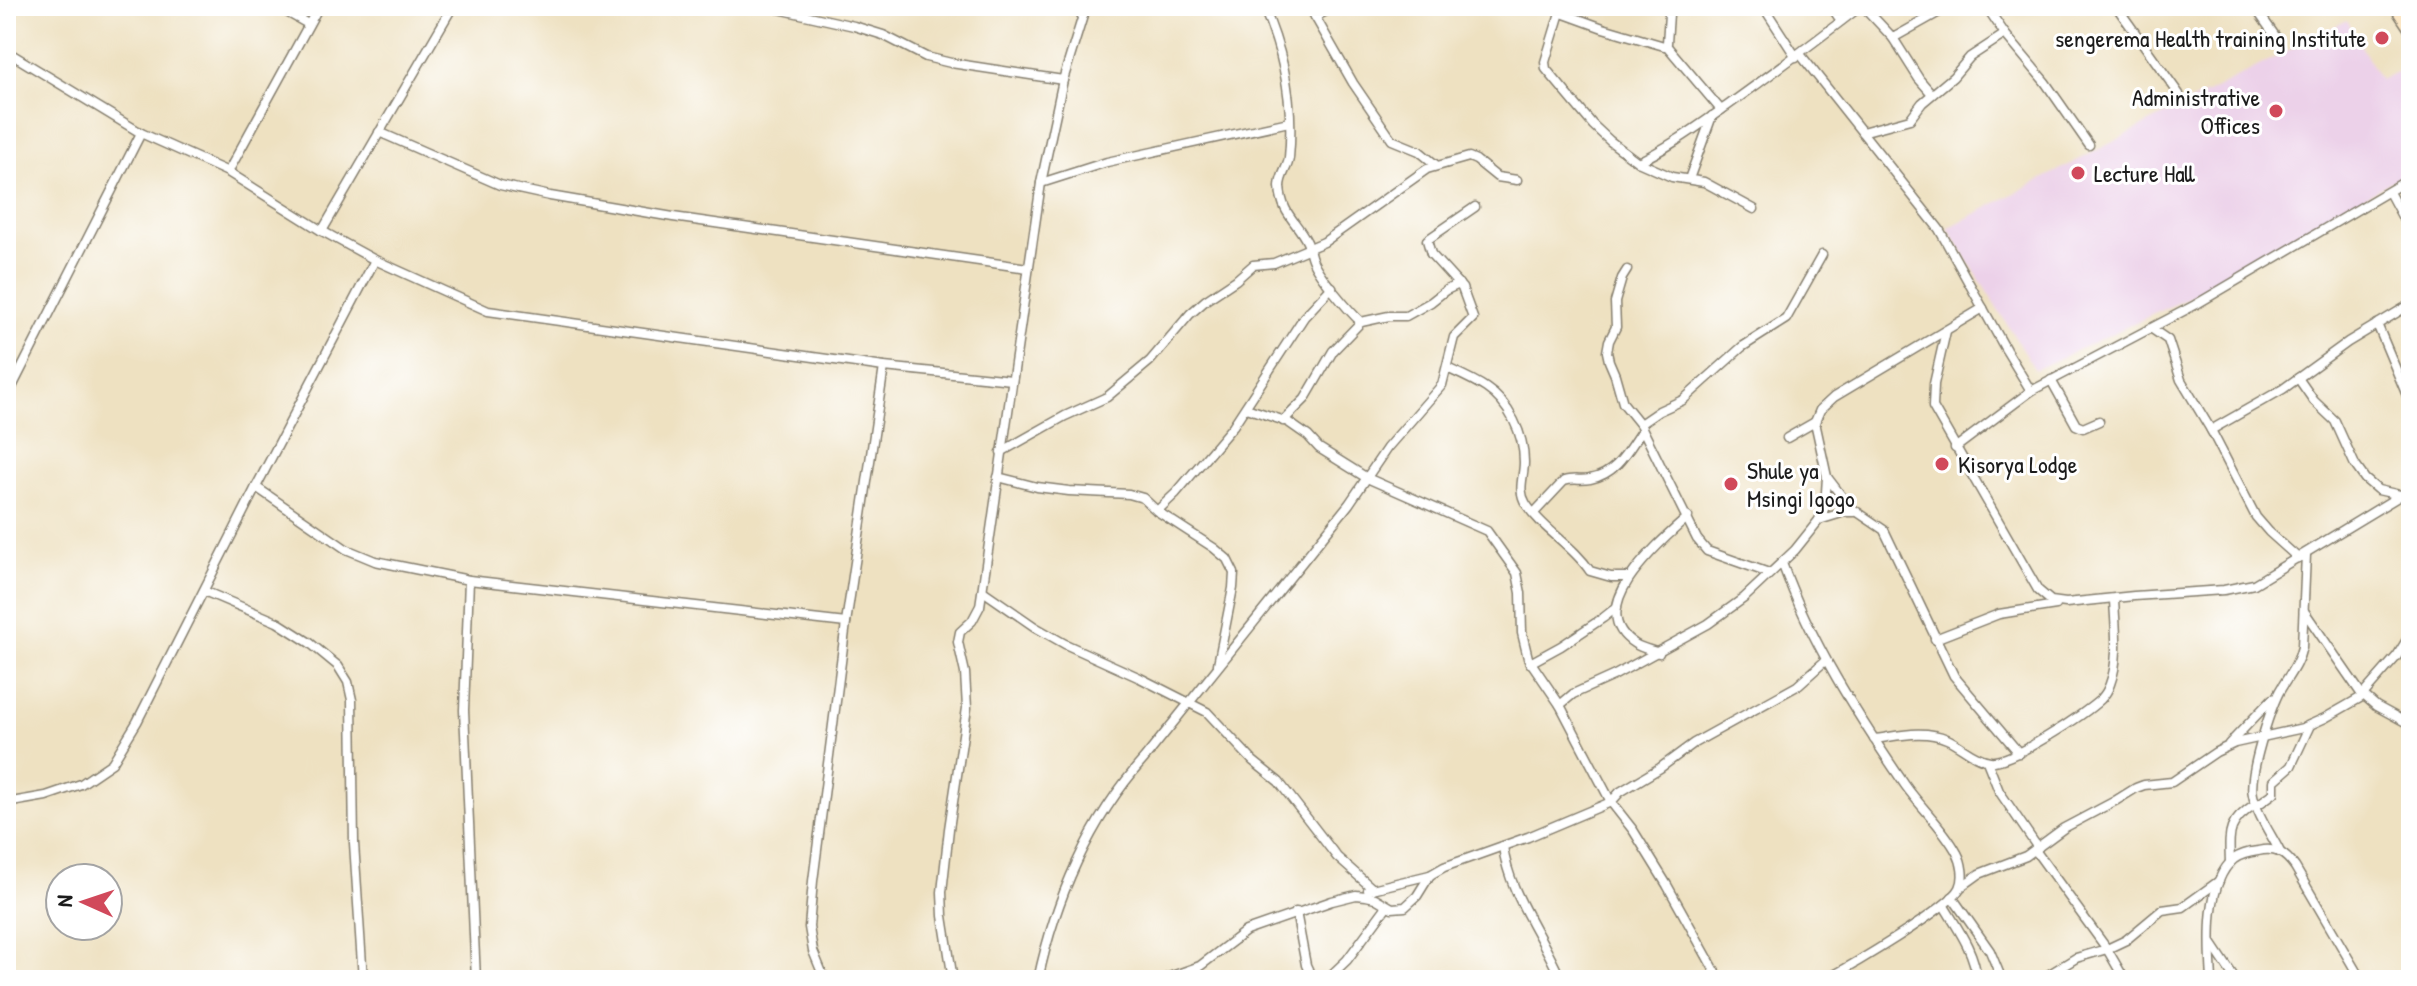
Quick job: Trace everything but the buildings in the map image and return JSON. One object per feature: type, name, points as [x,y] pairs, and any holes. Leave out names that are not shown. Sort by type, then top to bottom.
[{"type":"main road","points":[[2395,6],[2411,30]]},
{"type":"street","points":[[276,6],[308,24]]},
{"type":"street","points":[[228,172],[319,6]]},
{"type":"street","points":[[322,231],[453,6]]},
{"type":"street","points":[[765,6],[883,35],[926,57],[1063,80]]},
{"type":"street","points":[[953,980],[942,892],[967,708],[965,673],[958,642],[960,632],[977,613],[983,591],[1041,183],[1063,80],[1086,6]]},
{"type":"street","points":[[1263,6],[1275,32],[1286,77],[1289,158],[1280,180],[1280,190],[1288,215],[1306,241],[1312,261],[1348,310],[1361,322]]},
{"type":"street","points":[[1309,6],[1360,94],[1392,140],[1419,151],[1436,165]]},
{"type":"street","points":[[1315,17],[1336,6]]},
{"type":"street","points":[[1666,45],[1672,6]]},
{"type":"street","points":[[1763,6],[1798,56],[1939,229],[2031,391]]},
{"type":"street","points":[[1831,6],[1841,21]]},
{"type":"street","points":[[1638,162],[1661,151],[1721,110],[1862,6],[1893,38],[1932,94]]},
{"type":"street","points":[[1893,38],[1950,6]]},
{"type":"street","points":[[1986,6],[2089,145]]},
{"type":"street","points":[[2116,6],[2179,94]]},
{"type":"street","points":[[2254,6],[2278,40]]},
{"type":"street","points":[[1721,110],[1666,45],[1603,28],[1560,9],[1545,62],[1546,69],[1593,125],[1638,162],[1672,177],[1704,182],[1754,209]]},
{"type":"street","points":[[1862,132],[1910,119],[1922,103],[1953,77],[1977,51],[2005,34]]},
{"type":"street","points":[[6,51],[141,133],[228,172],[375,260],[488,311],[884,367],[1012,380]]},
{"type":"street","points":[[1689,179],[1712,116]]},
{"type":"street","points":[[1041,183],[1107,162],[1289,122]]},
{"type":"street","points":[[379,132],[500,185],[550,196],[673,217],[1028,268]]},
{"type":"street","points":[[6,399],[141,133]]},
{"type":"street","points":[[1001,452],[1065,416],[1107,397],[1150,361],[1190,314],[1253,265],[1274,263],[1344,230],[1402,186],[1436,165],[1469,157],[1497,177],[1517,180]]},
{"type":"street","points":[[1955,448],[2031,391],[2152,329],[2294,249],[2411,178]]},
{"type":"street","points":[[2389,192],[2411,233]]},
{"type":"street","points":[[1038,980],[1059,906],[1085,846],[1121,784],[1349,504],[1387,448],[1442,385],[1454,337],[1473,318],[1459,284],[1431,254],[1427,240],[1475,207]]},
{"type":"street","points":[[1534,513],[1564,481],[1589,480],[1612,470],[1641,427],[1659,411],[1683,400],[1742,347],[1786,319],[1822,255]]},
{"type":"street","points":[[6,803],[46,796],[81,784],[112,763],[137,722],[375,260]]},
{"type":"street","points":[[1627,270],[1617,293],[1616,327],[1607,352],[1623,403],[1641,427],[1697,539],[1707,551],[1769,573]]},
{"type":"street","points":[[1283,421],[1305,399],[1333,351],[1361,322],[1406,316],[1459,284]]},
{"type":"street","points":[[1157,511],[1176,493],[1246,408],[1304,317],[1332,287]]},
{"type":"street","points":[[2211,430],[2411,304]]},
{"type":"street","points":[[1560,705],[1573,694],[1659,653],[1708,624],[1744,598],[1782,563],[1819,520],[1825,507],[1827,477],[1815,422],[1820,410],[1834,397],[1983,308]]},
{"type":"street","points":[[2377,324],[2411,405]]},
{"type":"street","points":[[2152,329],[2168,340],[2181,380],[2256,517],[2269,532],[2302,556]]},
{"type":"street","points":[[1946,331],[1932,399],[1936,415],[2038,590],[2051,601],[2066,603]]},
{"type":"street","points":[[825,980],[813,951],[809,927],[813,881],[846,623],[884,367]]},
{"type":"street","points":[[1447,368],[1483,385],[1495,394],[1508,411],[1518,430],[1524,452],[1520,488],[1534,513],[1582,559],[1590,571],[1611,577],[1629,577]]},
{"type":"street","points":[[2298,378],[2314,401],[2335,421],[2355,465],[2365,479],[2378,490],[2406,492]]},
{"type":"street","points":[[2051,380],[2076,425],[2083,428],[2099,421]]},
{"type":"street","points":[[1246,408],[1283,421],[1367,478],[1487,531],[1517,573],[1522,633],[1530,663],[1560,705],[1611,802],[1633,830],[1720,980]]},
{"type":"street","points":[[1787,438],[1815,422]]},
{"type":"street","points":[[998,477],[1069,491],[1129,494],[1143,498],[1227,559],[1234,573],[1217,667]]},
{"type":"street","points":[[1827,477],[1850,507],[1884,530],[1935,639],[1964,691],[2019,753]]},
{"type":"street","points":[[256,487],[346,549],[375,561],[469,580],[846,623]]},
{"type":"street","points":[[2406,492],[2411,502]]},
{"type":"street","points":[[1935,639],[1999,614],[2066,603],[2246,586],[2302,556],[2406,492]]},
{"type":"street","points":[[1819,520],[1845,512],[1859,513]]},
{"type":"street","points":[[1659,653],[1635,644],[1628,637],[1619,627],[1617,607],[1629,577],[1646,555],[1688,517]]},
{"type":"street","points":[[1825,980],[1944,906],[1960,887],[1979,874],[2037,849],[2064,828],[2136,788],[2172,782],[2225,747],[2280,690],[2299,661],[2304,611],[2302,556]]},
{"type":"street","points":[[1782,563],[1825,661],[1910,793],[1957,853],[1962,867],[1960,887]]},
{"type":"street","points":[[1611,577],[1622,593]]},
{"type":"street","points":[[469,580],[464,710],[476,980]]},
{"type":"street","points":[[204,591],[277,622],[338,666],[348,682],[352,700],[354,843],[363,980]]},
{"type":"street","points":[[983,591],[1065,644],[1207,712],[1253,761],[1279,782],[1337,857],[1373,889]]},
{"type":"street","points":[[1874,739],[1935,734],[1987,761],[2001,761],[2019,753],[2073,720],[2108,691],[2115,657],[2114,599]]},
{"type":"street","points":[[1530,663],[1561,646],[1617,607]]},
{"type":"street","points":[[2304,611],[2363,694],[2376,706],[2411,725]]},
{"type":"street","points":[[2225,747],[2310,725],[2325,718],[2363,694],[2397,656],[2411,633]]},
{"type":"street","points":[[1161,980],[1200,966],[1246,931],[1296,912],[1430,875],[1611,802],[1620,792],[1694,743],[1797,686],[1825,661]]},
{"type":"street","points":[[2280,690],[2264,735],[2252,792],[2280,852]]},
{"type":"street","points":[[2230,863],[2231,828],[2239,815],[2274,793],[2274,781],[2294,760],[2310,725]]},
{"type":"street","points":[[1987,761],[1999,791],[2125,980]]},
{"type":"street","points":[[1503,846],[1504,862],[1518,897],[1549,951],[1561,980]]},
{"type":"street","points":[[2212,980],[2211,919],[2219,881],[2237,857],[2264,850],[2287,856],[2361,980]]},
{"type":"street","points":[[1356,895],[1375,898],[1399,909],[1410,903],[1430,875]]},
{"type":"street","points":[[2040,980],[2076,958],[2126,940],[2162,910],[2183,907],[2219,881]]},
{"type":"street","points":[[1952,897],[1978,933],[2002,980]]},
{"type":"street","points":[[1326,980],[1347,960],[1387,906]]},
{"type":"street","points":[[1944,906],[1971,953],[1977,980]]},
{"type":"street","points":[[1296,912],[1306,965],[1313,980]]},
{"type":"street","points":[[2211,941],[2219,958],[2236,980]]},
{"type":"shaded area","points":[[2347,20],[2380,80],[2411,67],[2411,170],[2194,295],[2035,370],[1948,228]]},
{"type":"place","name":"sengerema Health training Institute","points":[[2382,38]]},
{"type":"place","name":"Administrative Offices","points":[[2276,111]]},
{"type":"place","name":"Lecture Hall","points":[[2078,173]]},
{"type":"place","name":"Kisorya Lodge","points":[[1942,464]]},
{"type":"place","name":"Shule ya Msingi Igogo","points":[[1731,484]]}]
